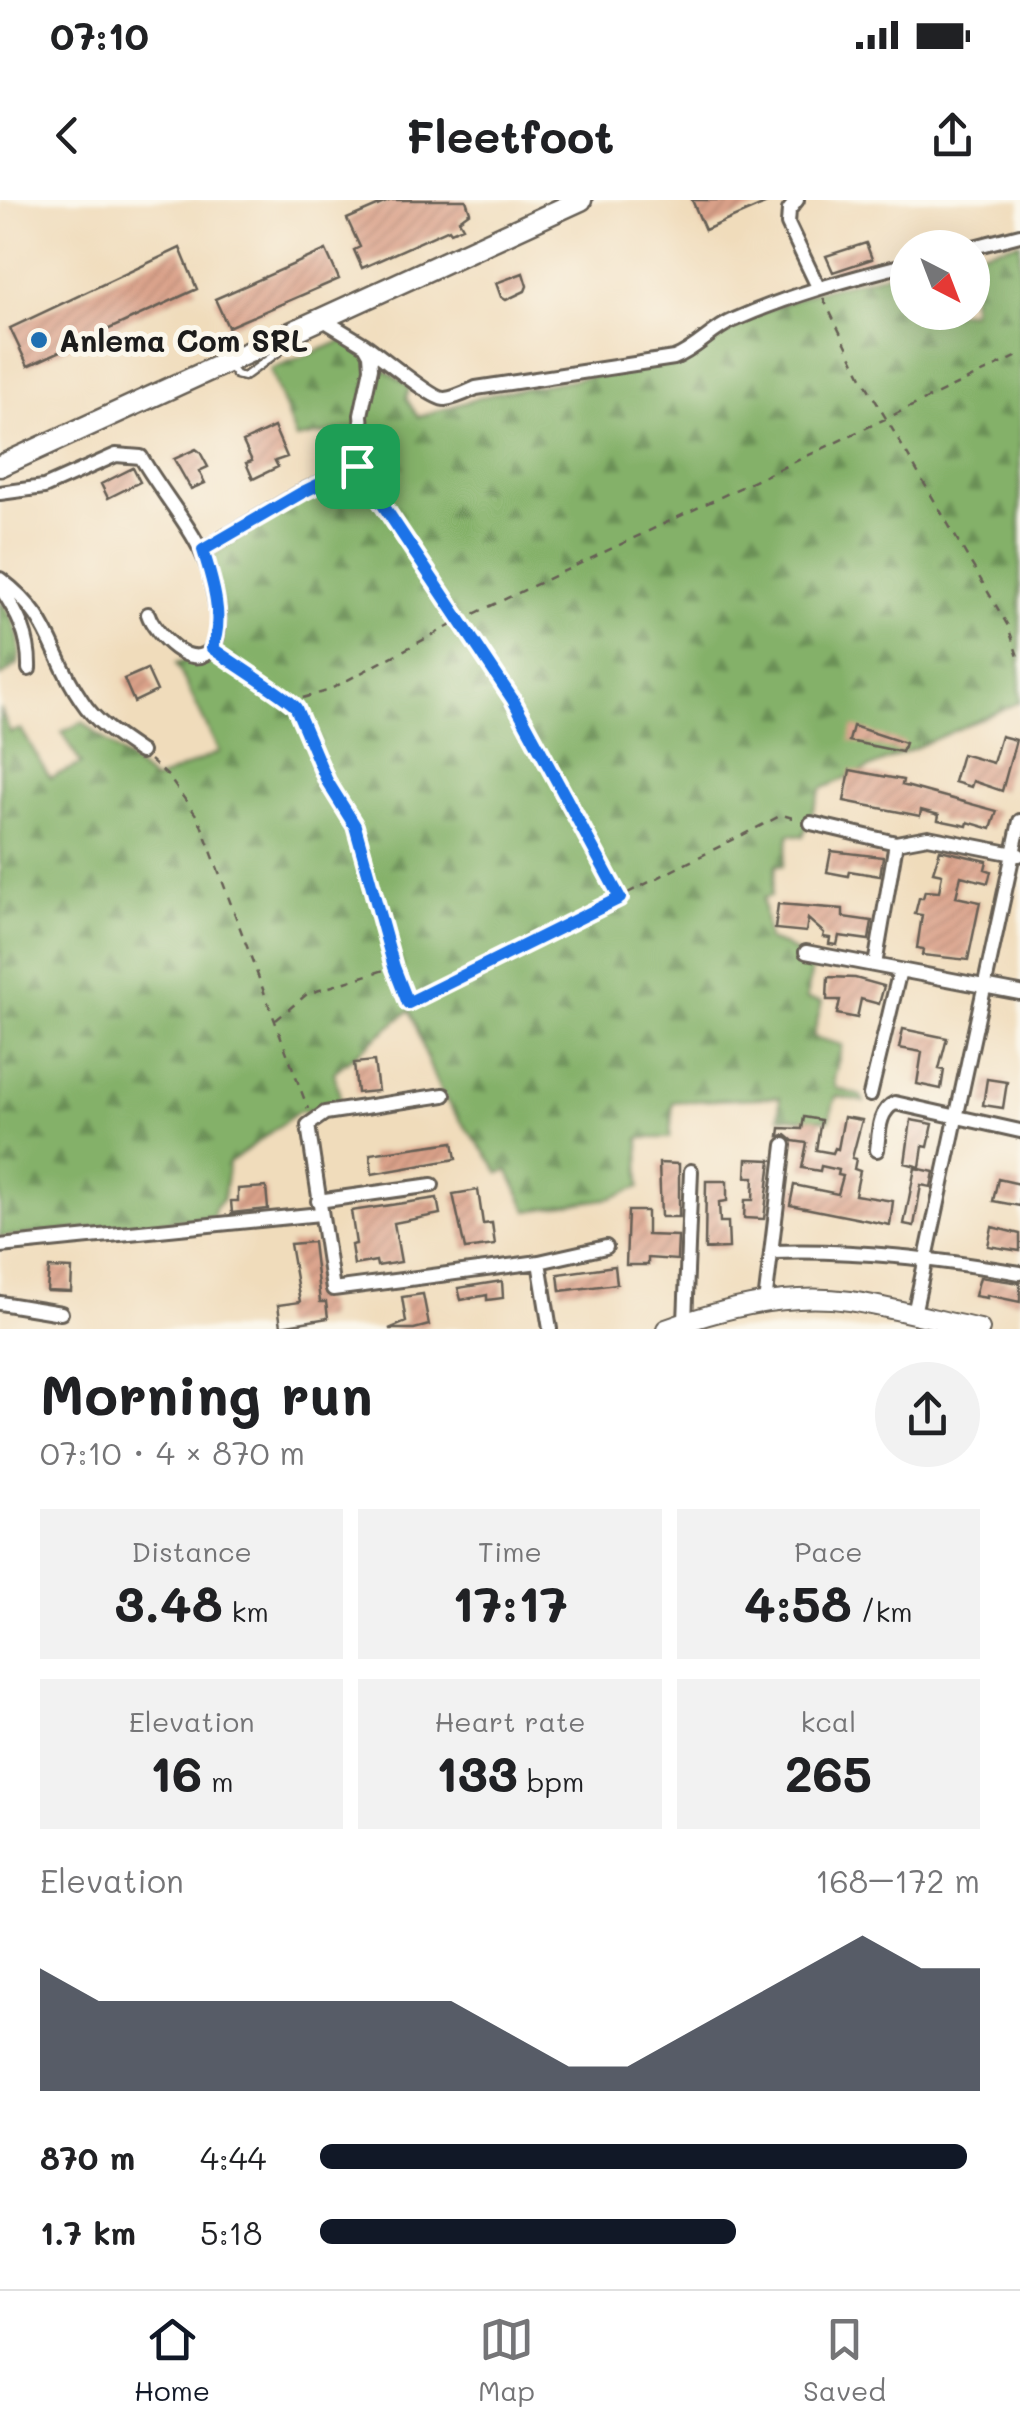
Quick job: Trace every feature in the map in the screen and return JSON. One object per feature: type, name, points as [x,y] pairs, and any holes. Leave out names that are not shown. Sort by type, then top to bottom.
[{"type":"main road","points":[[0,466],[581,200]]},
{"type":"main road","points":[[666,1329],[764,1303],[794,1300],[848,1301],[980,1329]]},
{"type":"street","points":[[797,200],[789,210],[788,224],[818,287]]},
{"type":"street","points":[[990,243],[1020,235]]},
{"type":"street","points":[[314,323],[365,344],[441,400],[476,388],[674,358],[728,322],[818,287],[890,269]]},
{"type":"street","points":[[203,550],[303,492],[357,466],[364,456],[360,415],[372,368],[365,344]]},
{"type":"street","points":[[0,492],[44,487],[116,455],[141,457],[203,550],[216,610],[216,639],[212,648],[202,655],[187,654],[160,636],[148,614]]},
{"type":"street","points":[[0,579],[18,592],[43,621],[86,707],[109,730],[141,752]]},
{"type":"street","points":[[0,587],[25,629],[29,669]]},
{"type":"street","points":[[914,1314],[1016,854],[1020,821]]},
{"type":"street","points":[[811,824],[896,842],[928,837],[1016,854]]},
{"type":"street","points":[[875,964],[896,842]]},
{"type":"street","points":[[806,952],[1020,993]]},
{"type":"street","points":[[870,1095],[900,970]]},
{"type":"street","points":[[444,1095],[324,1113],[312,1120],[307,1130],[333,1290],[538,1262],[606,1247]]},
{"type":"street","points":[[876,1150],[882,1116],[888,1105],[894,1103],[1020,1130]]},
{"type":"street","points":[[764,1303],[784,1145]]},
{"type":"street","points":[[685,1322],[692,1171]]},
{"type":"street","points":[[0,1246],[319,1208],[432,1186]]},
{"type":"street","points":[[771,1252],[835,1250],[927,1257],[1020,1273]]},
{"type":"street","points":[[538,1262],[550,1329]]},
{"type":"street","points":[[0,1303],[61,1313]]},
{"type":"path","points":[[818,287],[855,364],[1008,626],[1020,663]]},
{"type":"path","points":[[212,648],[273,693],[292,700],[327,691],[461,620],[1020,356]]},
{"type":"path","points":[[357,466],[513,700],[620,898]]},
{"type":"path","points":[[292,700],[327,781],[355,826],[394,967],[405,1000],[412,1002],[782,815],[811,824]]},
{"type":"path","points":[[141,752],[168,776],[199,819],[312,1120]]},
{"type":"path","points":[[276,1020],[306,994],[394,967]]},
{"type":"green space","points":[[1020,242],[1020,702],[821,789],[803,836],[789,834],[783,866],[776,865],[771,896],[763,898],[768,940],[813,963],[806,999],[822,1002],[813,1037],[842,1045],[834,1079],[836,1088],[861,1096],[864,1102],[836,1096],[829,1120],[779,1117],[780,1097],[673,1102],[670,1138],[639,1138],[640,1187],[611,1198],[528,1211],[508,1170],[499,1173],[446,1101],[410,1010],[334,1072],[342,1106],[298,1112],[229,1163],[223,1199],[215,1207],[213,1217],[0,1237],[0,708],[10,733],[21,729],[50,778],[81,764],[62,732],[83,722],[154,781],[219,752],[176,663],[216,651],[223,608],[208,558],[275,513],[368,462],[364,426],[296,439],[270,369],[343,341],[410,387],[406,398],[418,417],[492,394],[688,359],[751,316],[817,291],[890,273],[890,330],[990,330],[990,250]]},
{"type":"green space","points":[[0,600],[14,622],[19,646],[18,664],[0,677]]},
{"type":"building","points":[[391,200],[466,200],[470,212],[459,220],[463,227],[451,232],[449,229],[362,268],[354,250],[360,247],[347,219]]},
{"type":"building","points":[[692,200],[774,200],[705,230]]},
{"type":"building","points":[[866,243],[872,259],[833,272],[826,256]]},
{"type":"building","points":[[180,248],[197,289],[28,366],[10,328]]},
{"type":"building","points":[[326,250],[339,279],[228,327],[215,299]]},
{"type":"building","points":[[523,273],[525,291],[506,300],[501,297],[496,283]]},
{"type":"building","points":[[274,427],[287,457],[275,461],[278,467],[253,479],[246,463],[252,461],[243,442]]},
{"type":"building","points":[[196,449],[208,467],[199,471],[205,483],[191,489],[174,459]]},
{"type":"building","points":[[133,468],[140,482],[108,498],[101,484]]},
{"type":"building","points":[[147,669],[157,691],[134,702],[124,679]]},
{"type":"building","points":[[853,726],[905,743],[902,752],[849,741]]},
{"type":"building","points":[[1001,736],[1016,740],[1002,791],[973,781],[971,787],[954,782],[962,754],[993,763]]},
{"type":"building","points":[[850,770],[903,780],[902,785],[997,811],[991,829],[968,822],[967,826],[938,820],[939,815],[921,810],[920,816],[844,801]]},
{"type":"building","points":[[940,850],[987,861],[985,869],[991,871],[988,883],[961,876],[956,897],[980,902],[968,960],[922,955],[923,949],[917,948],[922,915],[915,914],[925,891],[939,892],[942,874],[933,872]]},
{"type":"building","points":[[831,851],[883,857],[880,876],[827,872]]},
{"type":"building","points":[[778,904],[843,909],[843,917],[872,921],[869,940],[839,936],[837,945],[829,944],[830,938],[823,937],[824,933],[808,919],[806,932],[775,929]]},
{"type":"building","points":[[828,977],[855,978],[884,986],[879,1004],[861,999],[857,1018],[837,1014],[840,1000],[827,1000]]},
{"type":"building","points":[[903,1029],[947,1038],[939,1069],[944,1070],[941,1089],[917,1084],[922,1052],[899,1048]]},
{"type":"building","points":[[374,1061],[378,1091],[357,1093],[354,1063]]},
{"type":"building","points":[[987,1079],[1007,1082],[1003,1108],[983,1105]]},
{"type":"building","points":[[804,1117],[821,1120],[816,1150],[833,1153],[838,1149],[844,1117],[862,1120],[852,1158],[856,1159],[854,1169],[860,1171],[855,1195],[893,1201],[890,1225],[790,1205],[794,1185],[838,1194],[843,1176],[838,1175],[839,1170],[821,1166],[820,1171],[802,1168],[807,1143],[779,1136],[780,1128],[802,1129]]},
{"type":"building","points":[[911,1120],[933,1124],[928,1147],[923,1146],[920,1167],[905,1163]]},
{"type":"building","points":[[453,1142],[456,1159],[372,1174],[370,1154]]},
{"type":"building","points":[[747,1159],[771,1160],[764,1219],[744,1218],[745,1200],[753,1200],[754,1177],[746,1177]]},
{"type":"building","points":[[659,1163],[679,1164],[679,1217],[661,1217]]},
{"type":"building","points":[[915,1168],[934,1172],[931,1187],[921,1185],[914,1226],[904,1224]]},
{"type":"building","points":[[998,1179],[1020,1184],[1020,1206],[993,1201]]},
{"type":"building","points":[[706,1181],[727,1181],[727,1201],[719,1202],[720,1222],[728,1222],[729,1248],[705,1249]]},
{"type":"building","points":[[266,1187],[268,1209],[232,1213],[231,1201],[238,1201],[238,1189]]},
{"type":"building","points":[[478,1190],[483,1224],[492,1223],[495,1245],[465,1249],[453,1194]]},
{"type":"building","points":[[437,1198],[440,1214],[394,1223],[401,1262],[354,1265],[351,1245],[356,1244],[351,1211]]},
{"type":"building","points":[[628,1211],[647,1211],[647,1235],[678,1236],[677,1260],[648,1258],[648,1265],[626,1265]]},
{"type":"building","points":[[992,1227],[1020,1234],[1020,1251],[988,1246]]},
{"type":"building","points":[[313,1242],[320,1302],[326,1302],[328,1318],[281,1326],[278,1305],[300,1302],[290,1244]]},
{"type":"building","points":[[615,1266],[617,1284],[560,1291],[558,1274]]},
{"type":"building","points":[[49,1268],[72,1269],[71,1292],[47,1291]]},
{"type":"building","points":[[980,1277],[1020,1283],[1020,1302],[975,1296]]},
{"type":"building","points":[[502,1281],[503,1298],[487,1300],[487,1295],[461,1300],[458,1288]]},
{"type":"building","points":[[423,1294],[429,1325],[389,1329],[406,1322],[402,1297]]},
{"type":"place","name":"Anlema Com SRL","points":[[39,340]]},
{"type":"route","points":[[357,466],[513,700],[620,898],[408,1003],[394,967],[355,826],[318,763],[292,700],[273,693],[212,648],[216,639],[216,610],[203,550],[303,492],[357,466]]}]
